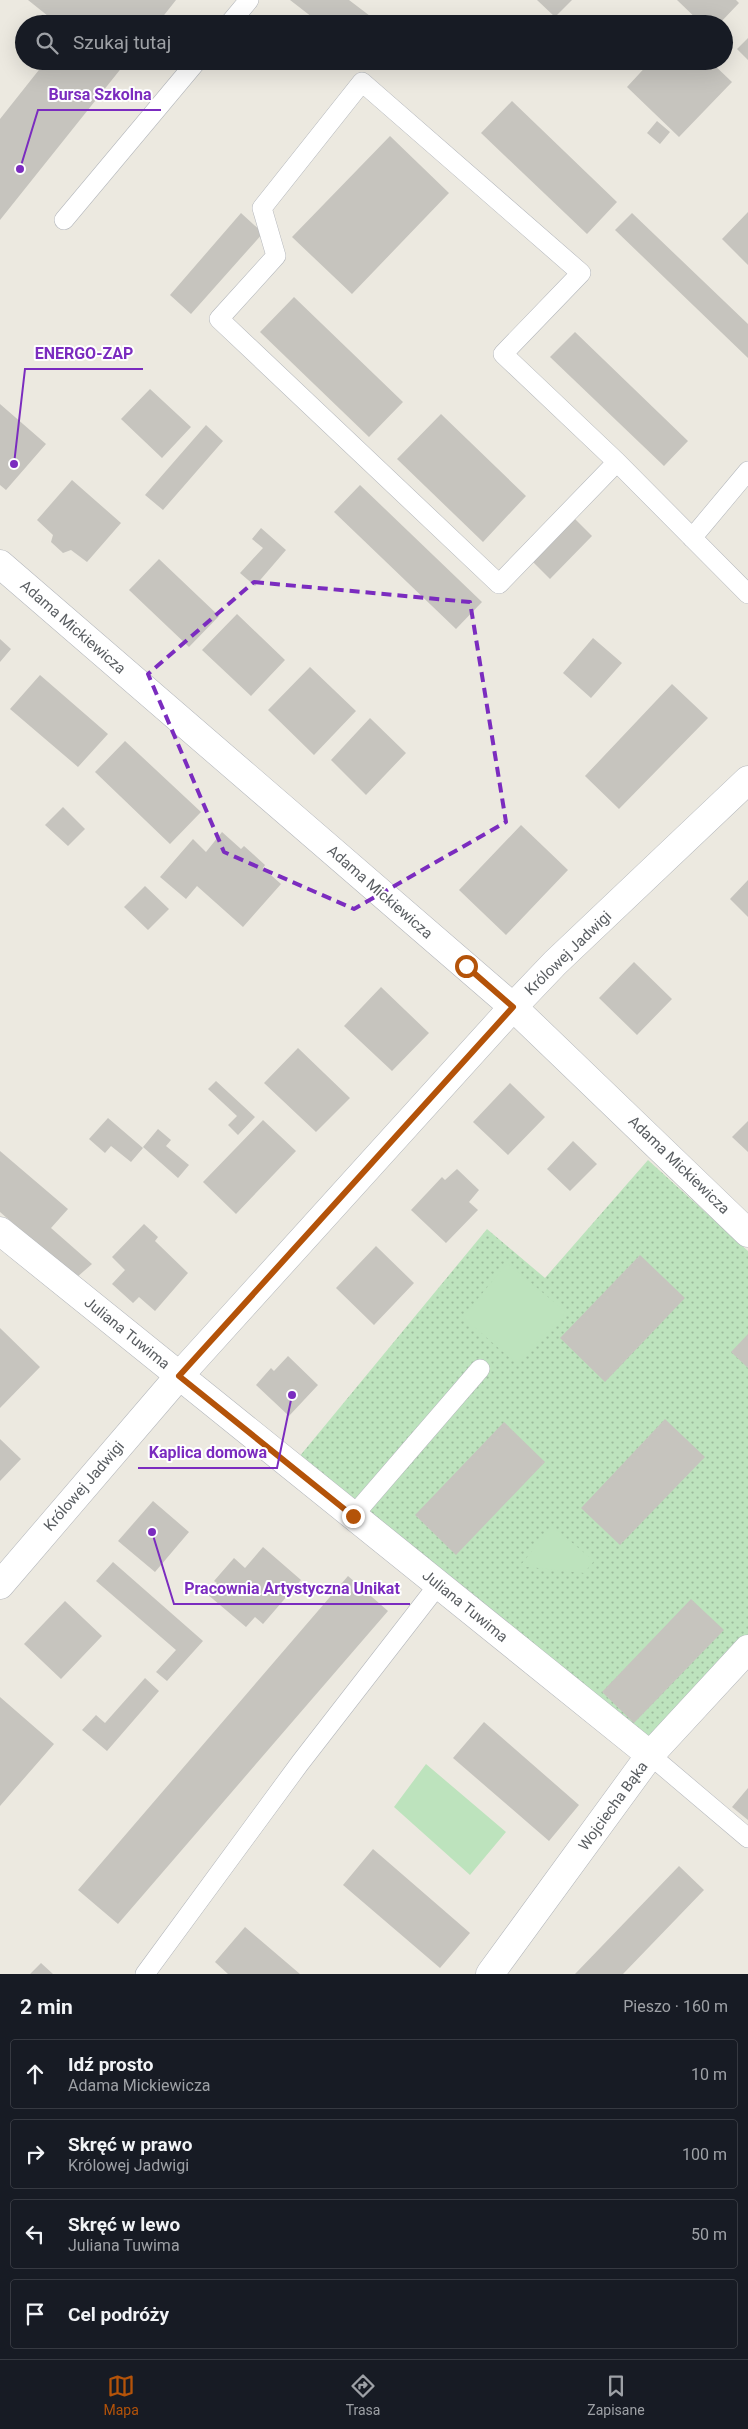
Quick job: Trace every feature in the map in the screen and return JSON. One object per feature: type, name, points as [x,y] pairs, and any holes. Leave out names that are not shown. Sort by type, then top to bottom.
[{"type":"street","name":"Adama Mickiewicza","points":[[0,564],[513,1007],[748,1233]]},
{"type":"street","name":"Królowej Jadwigi","points":[[0,1584],[179,1376],[513,1007],[556,963],[748,780]]},
{"type":"street","name":"Juliana Tuwima","points":[[0,1231],[650,1755]]},
{"type":"street","name":"Wojciecha Bąka","points":[[490,1974],[650,1755],[748,1649]]},
{"type":"lane","points":[[236,15],[249,0]]},
{"type":"lane","points":[[64,220],[189,70]]},
{"type":"lane","points":[[617,462],[499,584],[218,320],[276,256],[262,208],[362,82],[581,273],[503,354],[617,462],[748,594]]},
{"type":"lane","points":[[692,538],[748,471]]},
{"type":"lane","points":[[353,1516],[480,1369]]},
{"type":"lane","points":[[146,1974],[300,1762],[438,1585]]},
{"type":"lane","points":[[650,1755],[748,1838]]},
{"type":"highlighted area","points":[[254,582],[470,602],[506,822],[354,909],[224,852],[148,674]]},
{"type":"green space","points":[[648,1160],[748,1251],[748,1635],[649,1743],[299,1457],[487,1229],[545,1278]]},
{"type":"green space","points":[[507,1263],[566,1312],[517,1364],[463,1317]]},
{"type":"green space","points":[[552,1526],[594,1561],[584,1573],[520,1566]]},
{"type":"green space","points":[[426,1764],[506,1832],[470,1875],[394,1807]]},
{"type":"building","points":[[28,0],[176,0],[164,15],[47,15]]},
{"type":"building","points":[[290,0],[349,0],[369,15],[309,15]]},
{"type":"building","points":[[537,0],[572,0],[557,15],[553,15]]},
{"type":"building","points":[[677,0],[736,0],[739,3],[728,15],[693,15]]},
{"type":"building","points":[[748,38],[748,60],[737,49]]},
{"type":"building","points":[[39,70],[120,70],[0,220],[0,119]]},
{"type":"building","points":[[643,70],[719,70],[732,82],[679,137],[627,87]]},
{"type":"building","points":[[512,101],[617,202],[587,234],[481,133]]},
{"type":"building","points":[[657,121],[670,132],[660,144],[647,133]]},
{"type":"building","points":[[390,136],[449,193],[352,294],[292,237]]},
{"type":"building","points":[[748,212],[748,265],[722,239]]},
{"type":"building","points":[[241,213],[263,233],[191,314],[170,295]]},
{"type":"building","points":[[632,213],[748,324],[748,358],[615,230]]},
{"type":"building","points":[[294,297],[403,402],[369,437],[260,332]]},
{"type":"building","points":[[575,332],[688,441],[664,466],[550,357]]},
{"type":"building","points":[[150,389],[191,427],[162,458],[121,419]]},
{"type":"building","points":[[0,404],[46,444],[6,490],[0,485]]},
{"type":"building","points":[[441,414],[526,496],[483,542],[397,459]]},
{"type":"building","points":[[206,425],[223,441],[163,510],[145,495]]},
{"type":"building","points":[[72,480],[121,523],[87,562],[71,550],[63,553],[51,542],[53,535],[37,520]]},
{"type":"building","points":[[360,485],[482,602],[456,629],[334,512]]},
{"type":"building","points":[[574,518],[592,536],[550,579],[532,561]]},
{"type":"building","points":[[261,528],[286,550],[255,586],[240,573],[263,548],[252,539]]},
{"type":"building","points":[[159,559],[219,616],[189,647],[129,590]]},
{"type":"building","points":[[237,614],[285,660],[251,696],[202,650]]},
{"type":"building","points":[[593,638],[622,663],[591,698],[563,673]]},
{"type":"building","points":[[0,639],[11,649],[0,662]]},
{"type":"building","points":[[310,667],[356,711],[314,755],[268,710]]},
{"type":"building","points":[[40,675],[108,734],[78,767],[10,709]]},
{"type":"building","points":[[672,684],[708,718],[619,809],[585,776]]},
{"type":"building","points":[[370,718],[406,753],[366,795],[331,760]]},
{"type":"building","points":[[125,741],[201,812],[170,844],[95,772]]},
{"type":"building","points":[[63,807],[85,829],[68,846],[45,825]]},
{"type":"building","points":[[521,825],[568,870],[506,935],[459,890]]},
{"type":"building","points":[[222,832],[241,849],[244,846],[265,865],[263,868],[281,884],[243,927],[197,886],[186,899],[160,877],[193,839],[206,852]]},
{"type":"building","points":[[748,880],[748,917],[730,899]]},
{"type":"building","points":[[145,886],[169,909],[148,930],[124,907]]},
{"type":"building","points":[[634,962],[672,999],[637,1035],[599,998]]},
{"type":"building","points":[[381,987],[429,1033],[392,1071],[344,1026]]},
{"type":"building","points":[[298,1048],[350,1098],[316,1132],[264,1083]]},
{"type":"building","points":[[216,1081],[255,1117],[238,1135],[228,1125],[237,1116],[208,1089]]},
{"type":"building","points":[[510,1083],[545,1117],[508,1155],[473,1122]]},
{"type":"building","points":[[108,1118],[143,1148],[131,1162],[111,1146],[105,1153],[89,1139]]},
{"type":"building","points":[[263,1120],[296,1151],[236,1214],[203,1182]]},
{"type":"building","points":[[748,1121],[748,1152],[732,1137]]},
{"type":"building","points":[[158,1129],[171,1140],[166,1146],[189,1165],[178,1178],[143,1147]]},
{"type":"building","points":[[573,1141],[597,1164],[570,1191],[547,1169]]},
{"type":"building","points":[[0,1151],[68,1209],[51,1228],[92,1264],[76,1278],[0,1212]]},
{"type":"building","points":[[457,1169],[479,1190],[469,1202],[478,1210],[446,1243],[411,1210],[442,1177],[445,1180]]},
{"type":"building","points":[[144,1224],[158,1237],[155,1241],[188,1273],[155,1311],[139,1297],[133,1303],[112,1284],[125,1270],[112,1257]]},
{"type":"building","points":[[376,1246],[414,1283],[374,1325],[336,1288]]},
{"type":"building","points":[[640,1255],[685,1298],[605,1382],[560,1338]]},
{"type":"building","points":[[0,1328],[40,1367],[0,1408]]},
{"type":"building","points":[[748,1334],[748,1368],[731,1352]]},
{"type":"building","points":[[288,1356],[318,1385],[289,1416],[256,1385],[271,1368],[274,1371]]},
{"type":"building","points":[[665,1419],[705,1457],[620,1545],[581,1508]]},
{"type":"building","points":[[504,1422],[545,1462],[456,1555],[415,1515]]},
{"type":"building","points":[[0,1439],[21,1459],[0,1481]]},
{"type":"building","points":[[153,1501],[189,1532],[155,1572],[118,1541]]},
{"type":"building","points":[[263,1547],[301,1580],[263,1624],[255,1617],[246,1627],[207,1594],[217,1583],[214,1581],[234,1558],[245,1568]]},
{"type":"building","points":[[113,1562],[203,1641],[167,1681],[156,1672],[176,1650],[96,1581]]},
{"type":"building","points":[[348,1576],[388,1611],[118,1924],[78,1890]]},
{"type":"building","points":[[691,1599],[724,1630],[634,1723],[602,1692]]},
{"type":"building","points":[[65,1601],[102,1636],[61,1679],[24,1644]]},
{"type":"building","points":[[145,1678],[159,1691],[107,1751],[82,1730],[96,1715],[105,1723]]},
{"type":"building","points":[[0,1697],[54,1744],[0,1806]]},
{"type":"building","points":[[484,1722],[579,1805],[549,1841],[453,1758]]},
{"type":"building","points":[[748,1788],[748,1820],[732,1807]]},
{"type":"building","points":[[373,1849],[470,1933],[440,1968],[343,1885]]},
{"type":"building","points":[[679,1866],[704,1890],[623,1974],[575,1974]]},
{"type":"building","points":[[245,1927],[300,1974],[228,1974],[215,1962]]},
{"type":"building","points":[[41,1963],[53,1974],[30,1974]]},
{"type":"place","name":"Bursa Szkolna","points":[[20,169]]},
{"type":"place","name":"ENERGO-ZAP","points":[[14,464]]},
{"type":"place","name":"Kaplica domowa","points":[[292,1395]]},
{"type":"place","name":"Pracownia Artystyczna Unikat","points":[[152,1532]]},
{"type":"route","points":[[353,1516],[179,1376],[513,1007],[466,966]]}]
